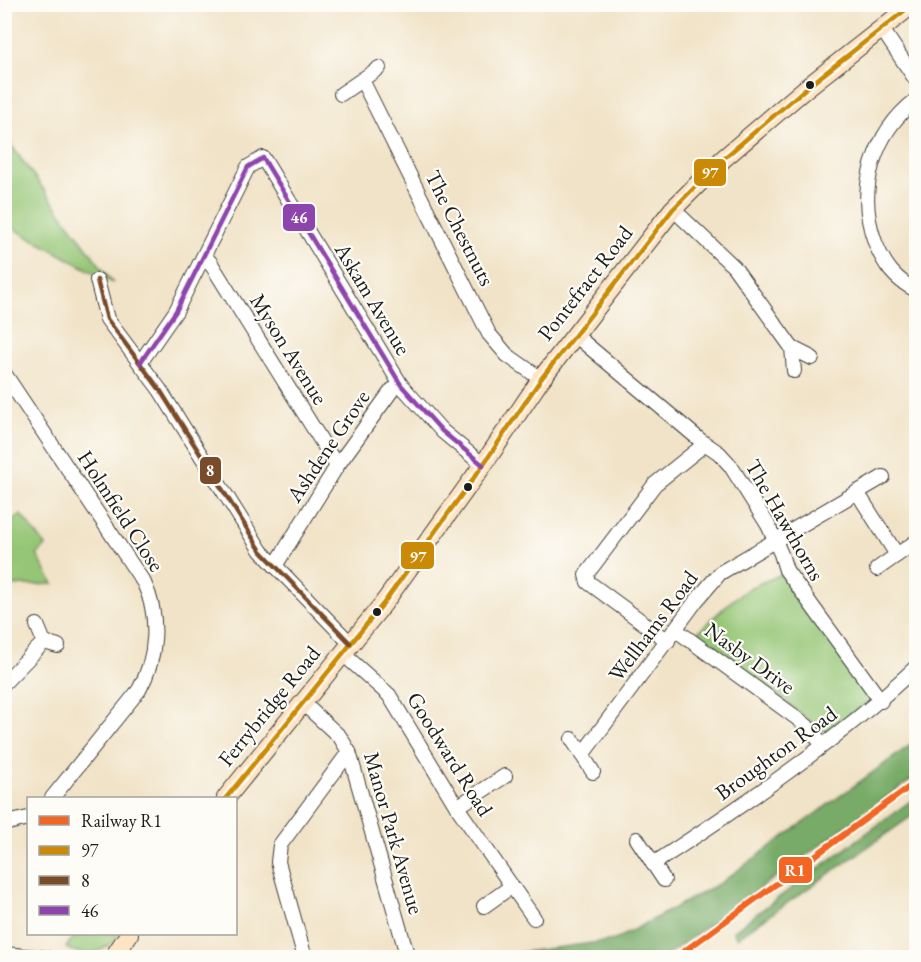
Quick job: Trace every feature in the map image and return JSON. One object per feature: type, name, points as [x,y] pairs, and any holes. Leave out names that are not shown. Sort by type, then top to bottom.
[{"type":"street","name":"Pontefract Road","points":[[346,648],[412,565],[541,379],[674,209],[723,159],[913,4]]},
{"type":"street","points":[[882,29],[916,80]]},
{"type":"street","points":[[341,94],[379,68]]},
{"type":"street","name":"The Chestnuts","points":[[362,80],[489,334],[507,355],[541,379]]},
{"type":"street","points":[[916,100],[896,119],[879,145],[869,178],[867,203],[873,237],[885,264],[893,275],[916,290]]},
{"type":"street","name":"Askam Avenue","points":[[140,363],[176,311],[248,167],[263,158],[401,385],[442,431],[483,465]]},
{"type":"street","points":[[674,209],[734,267],[792,348],[812,358]]},
{"type":"street","name":"Myson Avenue","points":[[204,256],[337,466]]},
{"type":"street","name":"Goodward Road","points":[[97,280],[107,319],[160,390],[261,551],[389,695],[457,807],[534,918]]},
{"type":"street","name":"The Hawthorns","points":[[574,335],[730,465],[768,525],[786,570],[881,701]]},
{"type":"street","points":[[792,348],[794,371]]},
{"type":"street","name":"Holmfield Close","points":[[4,373],[144,583],[153,609],[154,646],[145,678],[139,690],[53,797]]},
{"type":"street","name":"Ashdene Grove","points":[[275,566],[337,466],[392,390],[401,385]]},
{"type":"street","name":"Nasby Drive","points":[[705,444],[655,484],[586,575],[588,582],[800,721],[823,745]]},
{"type":"street","name":"Wellhams Road","points":[[582,755],[696,601],[720,573],[883,477]]},
{"type":"street","points":[[858,492],[897,555]]},
{"type":"street","points":[[877,568],[914,543]]},
{"type":"street","points":[[37,625],[44,642]]},
{"type":"street","points":[[44,642],[58,646]]},
{"type":"street","points":[[4,683],[44,642]]},
{"type":"street","name":"Ferrybridge Road","points":[[227,797],[346,648]]},
{"type":"street","name":"Broughton Road","points":[[653,864],[758,795],[881,701],[916,668]]},
{"type":"street","name":"Manor Park Avenue","points":[[303,703],[340,737],[349,752],[408,957]]},
{"type":"street","points":[[572,739],[594,772]]},
{"type":"street","points":[[305,957],[278,862],[278,854],[285,838],[349,752]]},
{"type":"street","points":[[457,807],[505,777]]},
{"type":"street","points":[[4,824],[27,818]]},
{"type":"street","points":[[637,839],[664,880]]},
{"type":"street","points":[[484,906],[512,886]]},
{"type":"street","points":[[112,957],[128,935]]},
{"type":"street","points":[[4,954],[47,957]]},
{"type":"green space","points":[[5,137],[113,283],[5,224]]},
{"type":"green space","points":[[21,515],[46,546],[37,555],[53,584],[7,586],[7,623],[5,623],[5,526]]},
{"type":"green space","points":[[782,574],[872,699],[829,731],[823,731],[698,632],[749,588]]},
{"type":"green space","points":[[916,741],[916,776],[664,957],[487,957],[615,940],[720,883]]},
{"type":"green space","points":[[916,797],[916,813],[737,938],[733,931]]},
{"type":"green space","points":[[79,935],[118,935],[102,949],[89,953],[66,948],[71,940]]},
{"type":"rail line","name":"R1","points":[[675,958],[916,782]]},
{"type":"transit line","name":"97","points":[[227,797],[383,604],[483,465],[541,379],[673,209],[723,159],[805,89],[913,4]]},
{"type":"transit line","name":"46","points":[[140,363],[176,311],[248,167],[263,158],[401,385],[442,431],[483,465]]},
{"type":"transit line","name":"8","points":[[97,280],[107,319],[160,390],[261,551],[350,643]]}]
